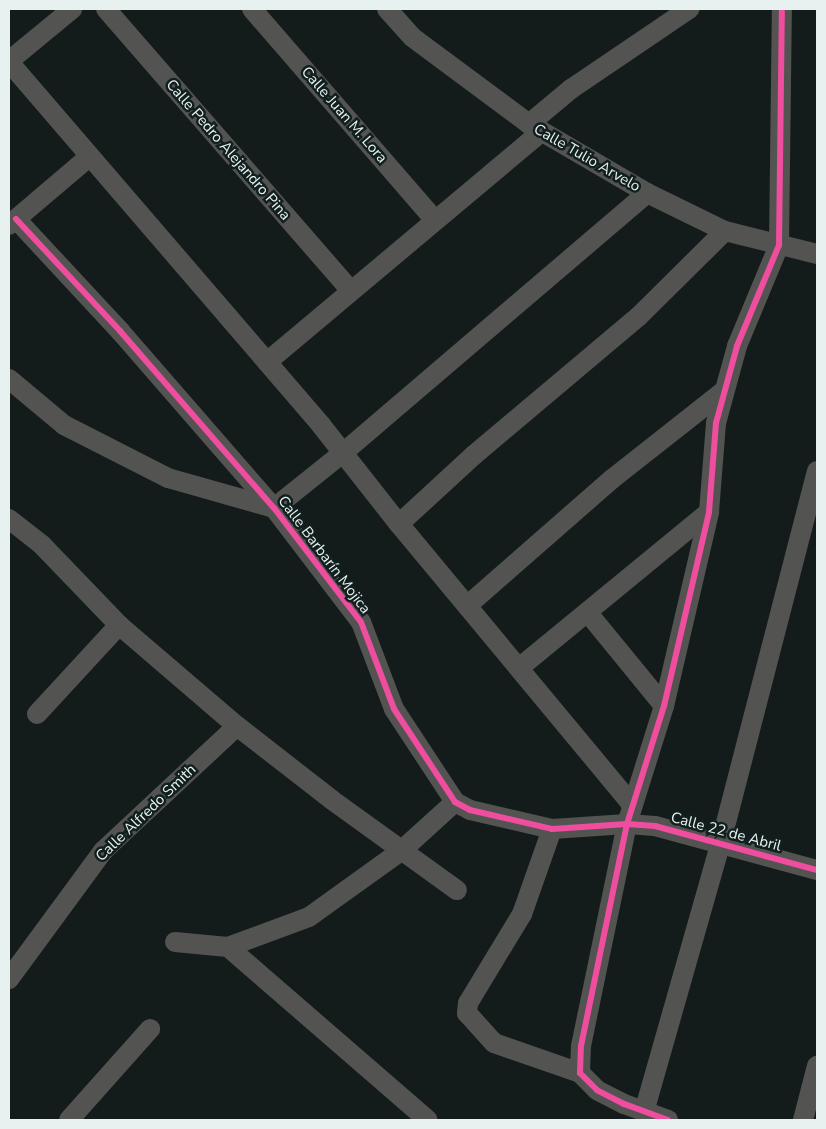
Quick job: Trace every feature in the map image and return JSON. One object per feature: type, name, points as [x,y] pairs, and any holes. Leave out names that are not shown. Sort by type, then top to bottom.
[{"type":"street","points":[[72,9],[9,62],[344,452],[399,524],[519,668],[629,814]]},
{"type":"street","name":"Calle Pedro Alejandro Pina","points":[[106,9],[350,290]]},
{"type":"street","name":"Calle Juan M. Lora","points":[[252,9],[435,220]]},
{"type":"street","name":"Calle Tulio Arvelo","points":[[388,9],[412,37],[535,127],[646,193],[725,231],[817,254]]},
{"type":"street","points":[[267,362],[435,220],[535,127],[571,89],[689,9]]},
{"type":"street","points":[[580,1073],[581,1046],[629,814],[664,706],[709,512],[716,422],[737,346],[779,245],[782,9]]},
{"type":"street","points":[[12,222],[90,156]]},
{"type":"street","points":[[9,379],[64,425],[168,478],[274,508],[344,452],[646,193]]},
{"type":"street","name":"Calle Barbarín Mojica","points":[[12,222],[126,339],[274,508],[361,622],[394,709],[455,802]]},
{"type":"street","points":[[399,524],[474,455],[638,317],[725,231]]},
{"type":"street","points":[[468,605],[612,479],[724,391]]},
{"type":"street","points":[[633,1112],[721,842],[817,471]]},
{"type":"street","points":[[519,668],[709,512]]},
{"type":"street","points":[[9,519],[42,545],[119,625],[237,726],[401,851],[457,890]]},
{"type":"street","points":[[588,612],[664,706]]},
{"type":"street","points":[[36,714],[119,625]]},
{"type":"street","name":"Calle Alfredo Smith","points":[[9,979],[103,851],[237,726]]},
{"type":"street","points":[[175,942],[228,947],[309,917],[401,851],[455,802],[470,810],[552,829],[629,814]]},
{"type":"street","name":"Calle 22 de Abril","points":[[629,814],[655,826],[721,842],[817,870]]},
{"type":"street","points":[[552,829],[522,914],[468,1003],[467,1013],[494,1043],[580,1073],[598,1090],[633,1112],[668,1120]]},
{"type":"street","points":[[228,947],[428,1120]]},
{"type":"street","points":[[69,1120],[150,1029]]},
{"type":"street","points":[[803,1120],[817,1066]]},
{"type":"cycle path","points":[[668,1120],[624,1104],[597,1090],[580,1073],[581,1046],[627,824],[664,706],[709,512],[716,423],[737,346],[779,245],[782,9]]},
{"type":"cycle path","points":[[16,219],[120,331],[274,508],[361,622],[394,709],[455,802],[470,810],[552,829],[627,824],[655,826],[817,870]]}]
